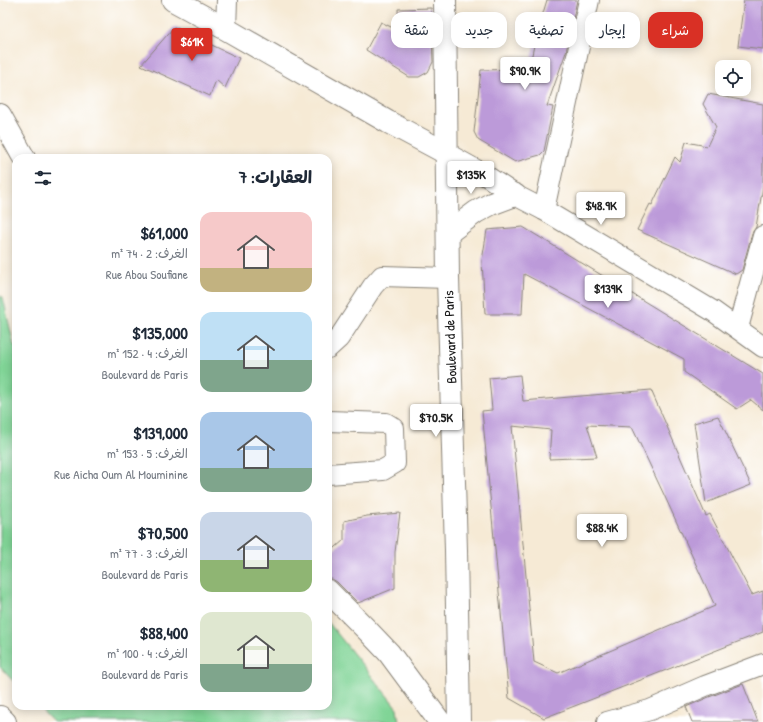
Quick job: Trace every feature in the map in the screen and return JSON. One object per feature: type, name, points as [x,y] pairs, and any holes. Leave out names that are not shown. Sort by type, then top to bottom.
[{"type":"main road","points":[[173,0],[381,118],[446,153]]},
{"type":"main road","name":"Boulevard de Paris","points":[[445,0],[448,278],[456,550],[459,722]]},
{"type":"main road","points":[[0,115],[22,154]]},
{"type":"main road","points":[[448,233],[476,212],[491,204],[515,195]]},
{"type":"main road","points":[[332,595],[368,630],[389,654],[440,722]]},
{"type":"main road","points":[[0,717],[5,722]]},
{"type":"street","points":[[226,29],[227,0]]},
{"type":"street","points":[[544,210],[589,0]]},
{"type":"street","points":[[446,153],[713,311],[763,347]]},
{"type":"street","points":[[738,328],[763,236]]},
{"type":"street","points":[[332,344],[339,338],[373,286],[382,276],[448,278]]},
{"type":"street","points":[[332,421],[386,422],[394,428],[395,463],[383,470],[332,474]]},
{"type":"street","points":[[607,722],[651,716],[705,686],[763,664]]},
{"type":"green space","points":[[0,296],[3,297],[12,337],[12,680],[0,667]]},
{"type":"green space","points":[[332,627],[397,708],[399,722],[53,722],[42,710],[332,710]]},
{"type":"building","points":[[547,0],[577,0],[574,12],[543,12]]},
{"type":"building","points":[[744,0],[763,0],[763,49],[738,46]]},
{"type":"building","points":[[431,8],[431,12],[398,12],[398,9]]},
{"type":"building","points":[[381,22],[391,27],[391,48],[432,48],[433,62],[428,72],[419,77],[409,77],[366,50]]},
{"type":"building","points":[[174,27],[239,58],[225,88],[216,80],[210,96],[141,65]]},
{"type":"building","points":[[533,48],[567,48],[547,106],[553,107],[544,151],[540,155],[515,162],[478,140],[474,132],[481,70],[529,69]]},
{"type":"building","points":[[708,94],[763,104],[763,186],[756,227],[752,233],[742,270],[736,274],[637,230],[650,204],[652,205],[675,157],[680,162],[686,142],[707,146],[716,127],[703,104]]},
{"type":"building","points":[[523,227],[763,374],[763,410],[751,400],[737,409],[684,372],[684,359],[524,274],[522,314],[485,314],[482,261],[487,230]]},
{"type":"building","points":[[520,375],[523,401],[651,390],[706,516],[710,514],[752,595],[763,591],[763,632],[544,718],[509,698],[482,411],[492,410],[489,378]],"holes":[[[587,425],[632,427],[715,606],[558,673],[534,662],[512,426],[551,430],[549,459],[597,457]]]},
{"type":"building","points":[[718,416],[751,485],[706,503],[694,423]]},
{"type":"building","points":[[400,513],[395,552],[395,588],[358,603],[332,579],[332,550],[344,540],[344,521],[367,516]]},
{"type":"building","points":[[743,684],[758,722],[692,722],[686,707]]}]
